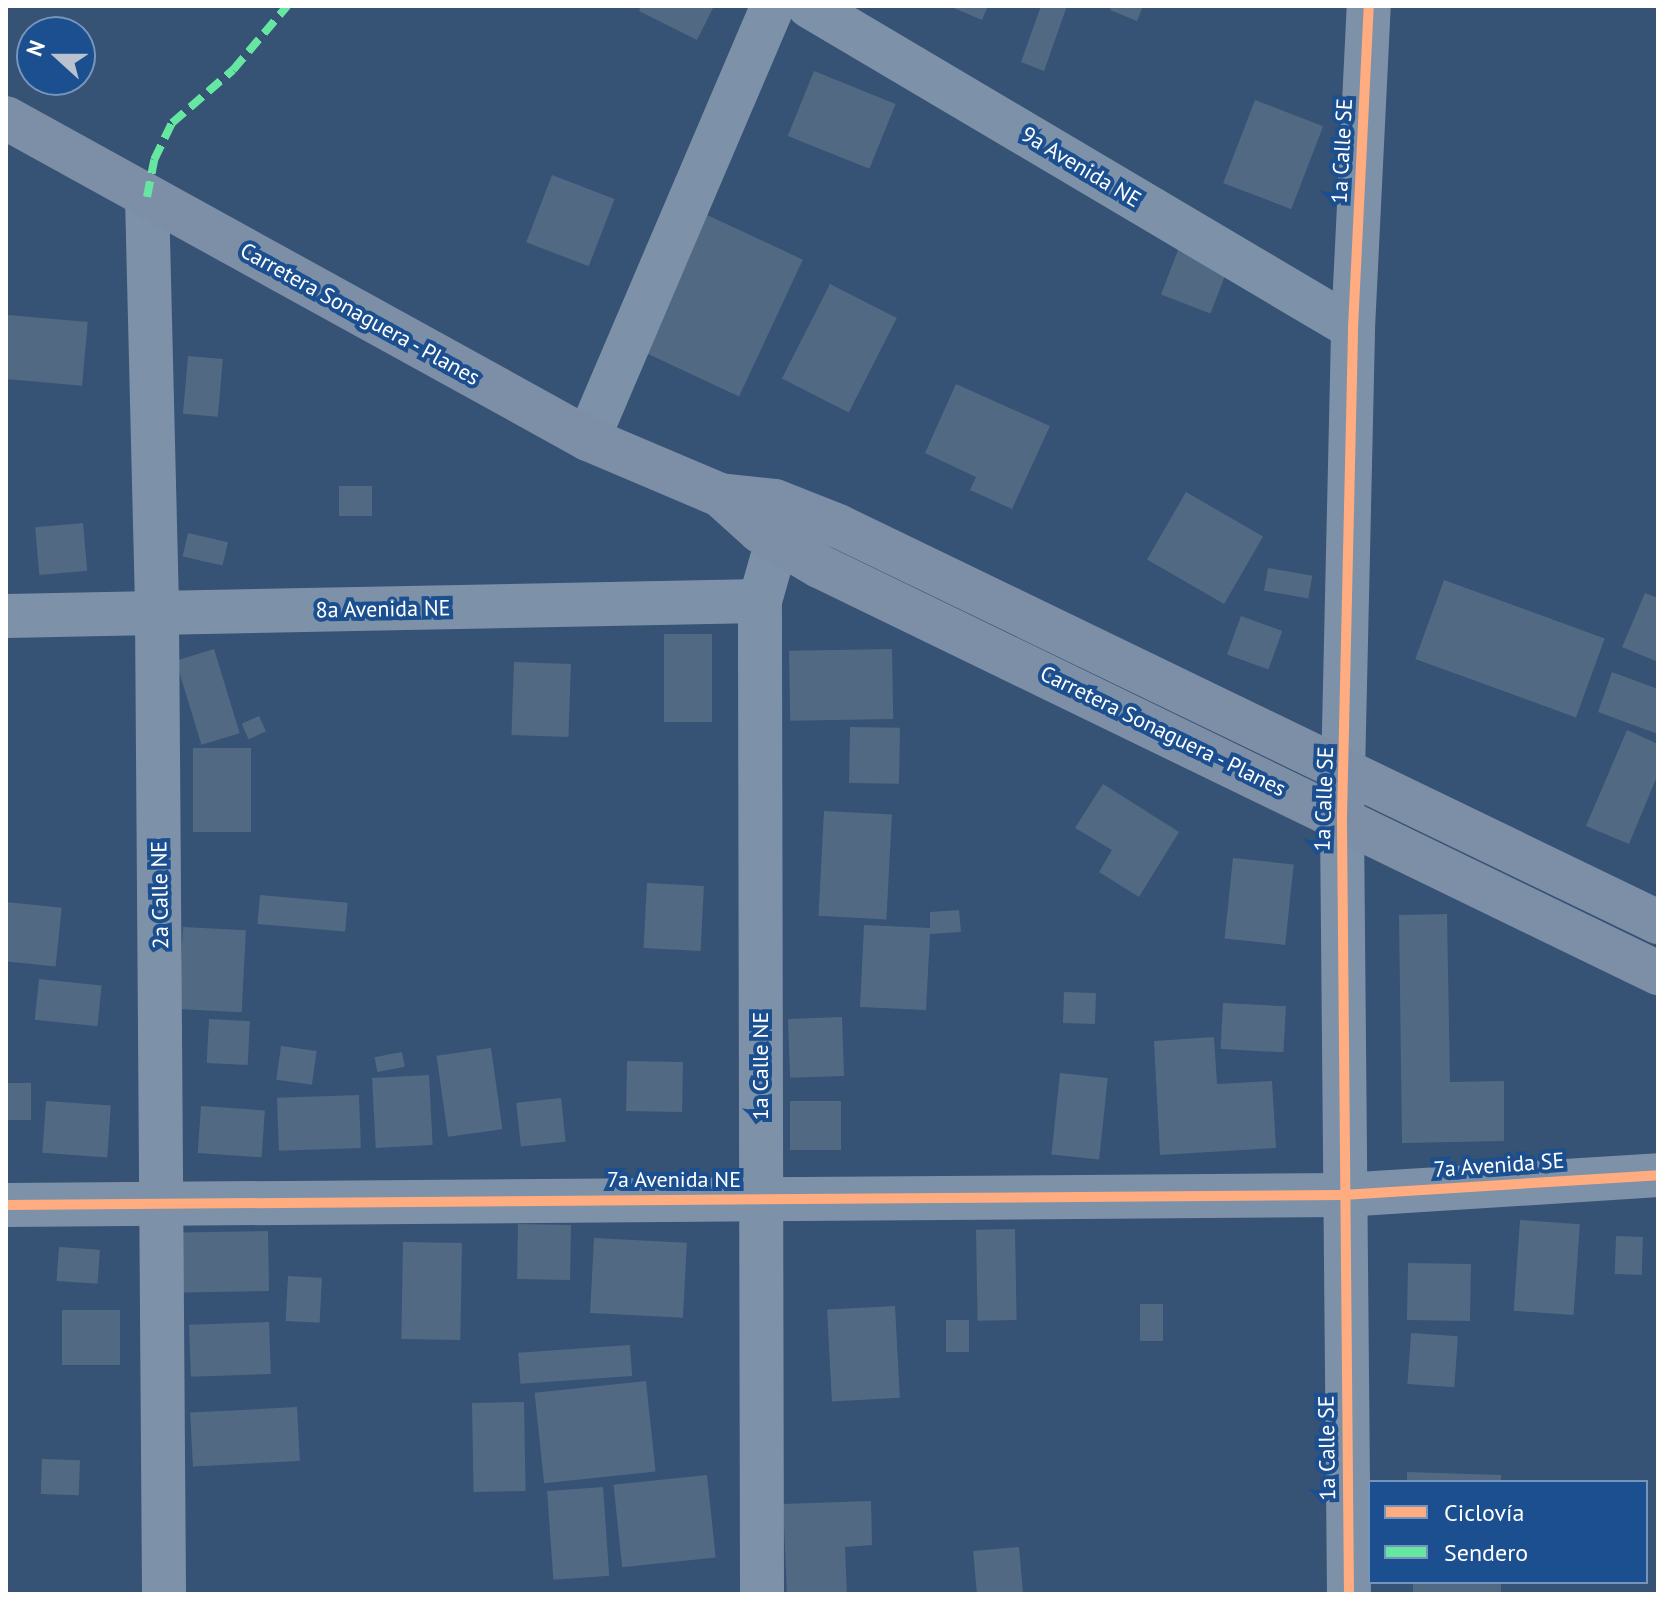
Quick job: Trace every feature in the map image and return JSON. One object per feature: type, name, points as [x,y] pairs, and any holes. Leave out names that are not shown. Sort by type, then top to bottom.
[{"type":"main road","name":"Carretera Sonaguera - Planes","points":[[6,118],[588,439],[720,495],[777,541],[1658,973]]},
{"type":"main road","name":"Carretera Sonaguera - Planes","points":[[720,495],[775,501],[838,526],[1658,922]]},
{"type":"street","points":[[588,439],[773,6]]},
{"type":"street","name":"9a Avenida NE","points":[[809,6],[1353,328]]},
{"type":"street","name":"1a Calle SE","points":[[1349,1594],[1343,1195],[1342,817],[1346,769],[1353,328],[1369,6]]},
{"type":"street","name":"2a Calle NE","points":[[147,197],[157,614],[164,1594]]},
{"type":"street","name":"1a Calle NE","points":[[762,1594],[760,601],[777,541]]},
{"type":"street","name":"8a Avenida NE","points":[[6,616],[760,601]]},
{"type":"street","name":"7a Avenida SE","points":[[1343,1195],[1658,1175]]},
{"type":"street","name":"7a Avenida NE","points":[[6,1205],[1343,1195]]},
{"type":"building","points":[[641,6],[714,6],[697,40],[639,11]]},
{"type":"building","points":[[949,6],[988,6],[982,20]]},
{"type":"building","points":[[1041,6],[1067,6],[1044,71],[1021,62]]},
{"type":"building","points":[[1112,6],[1143,6],[1137,21],[1110,10]]},
{"type":"building","points":[[814,71],[896,104],[869,169],[788,136]]},
{"type":"building","points":[[1255,100],[1323,126],[1291,209],[1223,183]]},
{"type":"building","points":[[552,175],[615,199],[589,266],[526,242]]},
{"type":"building","points":[[705,214],[803,260],[739,396],[641,351]]},
{"type":"building","points":[[1180,245],[1229,264],[1210,313],[1161,294]]},
{"type":"building","points":[[830,284],[897,318],[849,412],[782,378]]},
{"type":"building","points":[[8,315],[88,322],[82,386],[6,379]]},
{"type":"building","points":[[188,356],[223,359],[218,417],[183,414]]},
{"type":"building","points":[[956,384],[1050,426],[1012,509],[970,490],[976,477],[925,453]]},
{"type":"building","points":[[339,486],[372,486],[372,516],[339,516]]},
{"type":"building","points":[[1186,492],[1263,536],[1224,604],[1147,560]]},
{"type":"building","points":[[83,523],[87,571],[39,575],[35,527]]},
{"type":"building","points":[[188,533],[228,542],[223,566],[183,556]]},
{"type":"building","points":[[1268,568],[1312,576],[1308,598],[1264,591]]},
{"type":"building","points":[[1444,580],[1605,638],[1576,717],[1415,659]]},
{"type":"building","points":[[1645,593],[1658,598],[1658,662],[1622,647]]},
{"type":"building","points":[[1241,616],[1282,631],[1268,670],[1227,655]]},
{"type":"building","points":[[664,634],[712,634],[712,722],[664,722]]},
{"type":"building","points":[[214,649],[240,733],[201,745],[176,661]]},
{"type":"building","points":[[892,649],[893,719],[790,721],[789,651]]},
{"type":"building","points":[[514,662],[571,664],[568,737],[511,735]]},
{"type":"building","points":[[1612,672],[1658,689],[1658,734],[1598,712]]},
{"type":"building","points":[[259,716],[266,732],[249,739],[242,724]]},
{"type":"building","points":[[850,727],[900,728],[899,784],[849,783]]},
{"type":"building","points":[[1627,730],[1658,744],[1658,774],[1629,844],[1586,826]]},
{"type":"building","points":[[193,748],[251,748],[251,832],[193,832]]},
{"type":"building","points":[[1103,784],[1179,832],[1139,897],[1099,872],[1112,850],[1075,828]]},
{"type":"building","points":[[824,811],[892,815],[886,919],[819,916]]},
{"type":"building","points":[[1233,858],[1294,864],[1285,945],[1225,939]]},
{"type":"building","points":[[647,883],[704,886],[701,951],[644,948]]},
{"type":"building","points":[[260,895],[348,903],[345,932],[257,924]]},
{"type":"building","points":[[6,902],[62,908],[56,967],[6,961]]},
{"type":"building","points":[[959,910],[961,932],[930,934],[926,1010],[860,1007],[864,925],[930,928],[930,912]]},
{"type":"building","points":[[1447,914],[1450,1082],[1504,1081],[1504,1141],[1402,1143],[1399,915]]},
{"type":"building","points":[[183,927],[246,930],[242,1012],[179,1009]]},
{"type":"building","points":[[39,979],[102,986],[97,1026],[35,1020]]},
{"type":"building","points":[[1064,992],[1096,993],[1095,1024],[1063,1023]]},
{"type":"building","points":[[1223,1003],[1286,1006],[1284,1052],[1221,1049]]},
{"type":"building","points":[[842,1017],[844,1076],[790,1078],[788,1019]]},
{"type":"building","points":[[209,1019],[250,1021],[248,1065],[207,1063]]},
{"type":"building","points":[[1214,1037],[1217,1084],[1272,1081],[1276,1148],[1160,1155],[1154,1041]]},
{"type":"building","points":[[281,1046],[317,1051],[312,1085],[276,1080]]},
{"type":"building","points":[[491,1048],[502,1129],[448,1137],[437,1056]]},
{"type":"building","points":[[402,1052],[405,1067],[377,1072],[375,1057]]},
{"type":"building","points":[[627,1061],[683,1062],[682,1112],[626,1111]]},
{"type":"building","points":[[1060,1073],[1108,1078],[1099,1160],[1051,1155]]},
{"type":"building","points":[[429,1075],[433,1145],[376,1148],[372,1078]]},
{"type":"building","points":[[6,1083],[31,1083],[31,1120],[6,1120]]},
{"type":"building","points":[[359,1095],[361,1148],[279,1151],[277,1098]]},
{"type":"building","points":[[561,1098],[566,1142],[521,1146],[516,1103]]},
{"type":"building","points":[[46,1101],[111,1106],[107,1157],[42,1153]]},
{"type":"building","points":[[790,1101],[841,1101],[841,1150],[790,1150]]},
{"type":"building","points":[[201,1106],[265,1110],[262,1157],[198,1153]]},
{"type":"building","points":[[1520,1220],[1580,1224],[1574,1315],[1514,1311]]},
{"type":"building","points":[[518,1224],[571,1225],[570,1280],[517,1279]]},
{"type":"building","points":[[1015,1229],[1017,1320],[978,1321],[976,1230]]},
{"type":"building","points":[[268,1231],[269,1291],[182,1293],[181,1233]]},
{"type":"building","points":[[1616,1236],[1643,1237],[1642,1275],[1615,1274]]},
{"type":"building","points":[[594,1238],[687,1243],[683,1318],[590,1313]]},
{"type":"building","points":[[403,1242],[462,1243],[460,1340],[401,1339]]},
{"type":"building","points":[[59,1247],[100,1250],[98,1284],[57,1281]]},
{"type":"building","points":[[1408,1263],[1471,1264],[1470,1321],[1407,1320]]},
{"type":"building","points":[[288,1276],[322,1278],[320,1323],[286,1321]]},
{"type":"building","points":[[1140,1304],[1163,1304],[1163,1341],[1140,1341]]},
{"type":"building","points":[[895,1306],[900,1398],[832,1401],[827,1310]]},
{"type":"building","points":[[62,1310],[120,1310],[120,1365],[62,1365]]},
{"type":"building","points":[[946,1320],[969,1320],[969,1352],[946,1352]]},
{"type":"building","points":[[269,1322],[271,1374],[191,1377],[189,1325]]},
{"type":"building","points":[[1411,1333],[1458,1336],[1454,1387],[1407,1384]]},
{"type":"building","points":[[630,1345],[632,1376],[520,1384],[518,1353]]},
{"type":"building","points":[[646,1381],[656,1472],[544,1483],[535,1393]]},
{"type":"building","points":[[524,1402],[526,1491],[474,1492],[472,1403]]},
{"type":"building","points":[[297,1407],[300,1461],[193,1467],[190,1413]]},
{"type":"building","points":[[42,1459],[80,1460],[79,1495],[41,1494]]},
{"type":"building","points":[[1407,1472],[1501,1475],[1501,1480],[1407,1480]]},
{"type":"building","points":[[707,1475],[716,1558],[622,1567],[614,1485]]},
{"type":"building","points":[[603,1487],[609,1576],[553,1580],[547,1491]]},
{"type":"building","points":[[871,1501],[872,1545],[845,1547],[847,1594],[787,1594],[783,1504]]},
{"type":"building","points":[[1019,1547],[1023,1594],[977,1594],[973,1551]]},
{"type":"building","points":[[1413,1584],[1501,1584],[1501,1594],[1413,1594]]},
{"type":"marked path","points":[[147,197],[154,160],[172,123],[233,70],[287,6]]},
{"type":"cycle path","points":[[1349,1594],[1342,817],[1353,328],[1369,6]]},
{"type":"cycle path","points":[[6,1205],[1343,1195],[1658,1175]]}]
